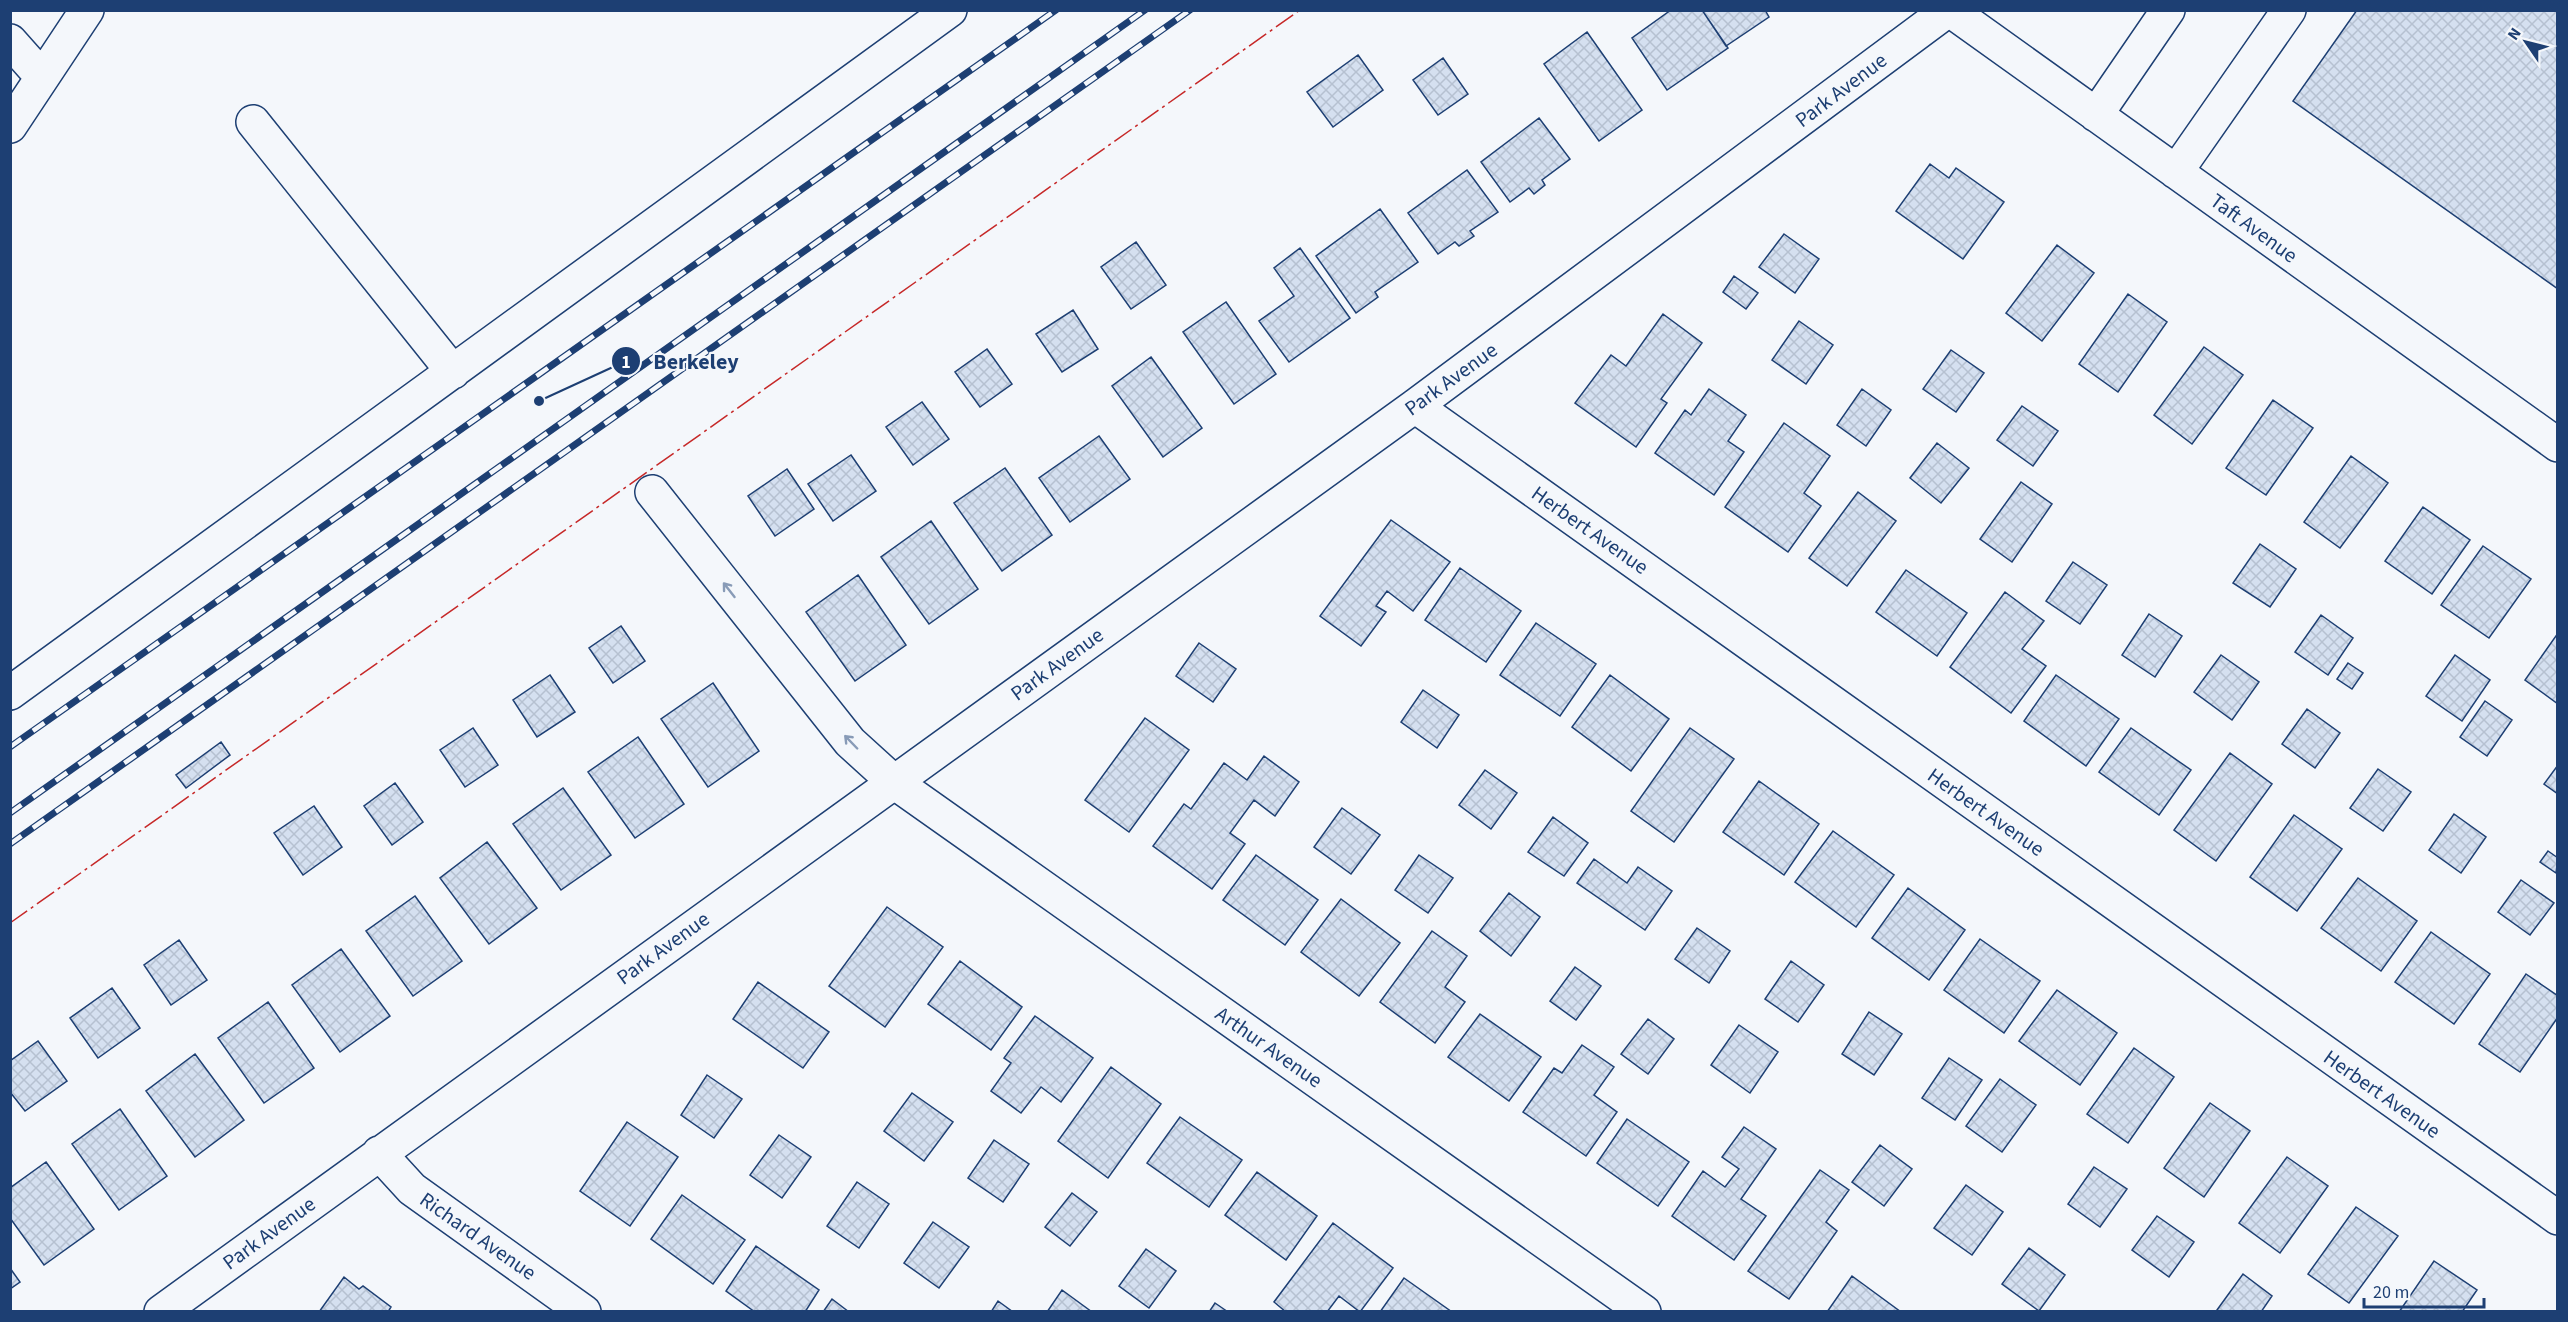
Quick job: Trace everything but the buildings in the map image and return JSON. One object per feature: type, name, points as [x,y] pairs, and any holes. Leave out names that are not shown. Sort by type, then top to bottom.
[{"type":"street","points":[[10,126],[87,10]]},
{"type":"street","points":[[10,693],[950,10]]},
{"type":"street","name":"Taft Avenue","points":[[1949,10],[2558,445]]},
{"type":"street","name":"Park Avenue","points":[[161,1311],[1415,406],[1949,10]]},
{"type":"street","points":[[2096,115],[2168,10]]},
{"type":"street","points":[[2176,172],[2289,10]]},
{"type":"street","points":[[10,41],[42,77]]},
{"type":"street","points":[[253,122],[453,372]]},
{"type":"street","name":"Herbert Avenue","points":[[1415,406],[2558,1218]]},
{"type":"street","name":"Arthur Avenue","points":[[652,492],[849,742],[894,782],[1644,1311]]},
{"type":"street","name":"Richard Avenue","points":[[380,1153],[412,1190],[584,1311]]},
{"type":"railway","points":[[10,747],[1056,10]]},
{"type":"railway","points":[[10,813],[1145,10]]},
{"type":"railway","points":[[10,844],[1190,10]]},
{"type":"power","points":[[10,923],[1300,10]]},
{"type":"place","name":"Berkeley","points":[[539,401]]}]
